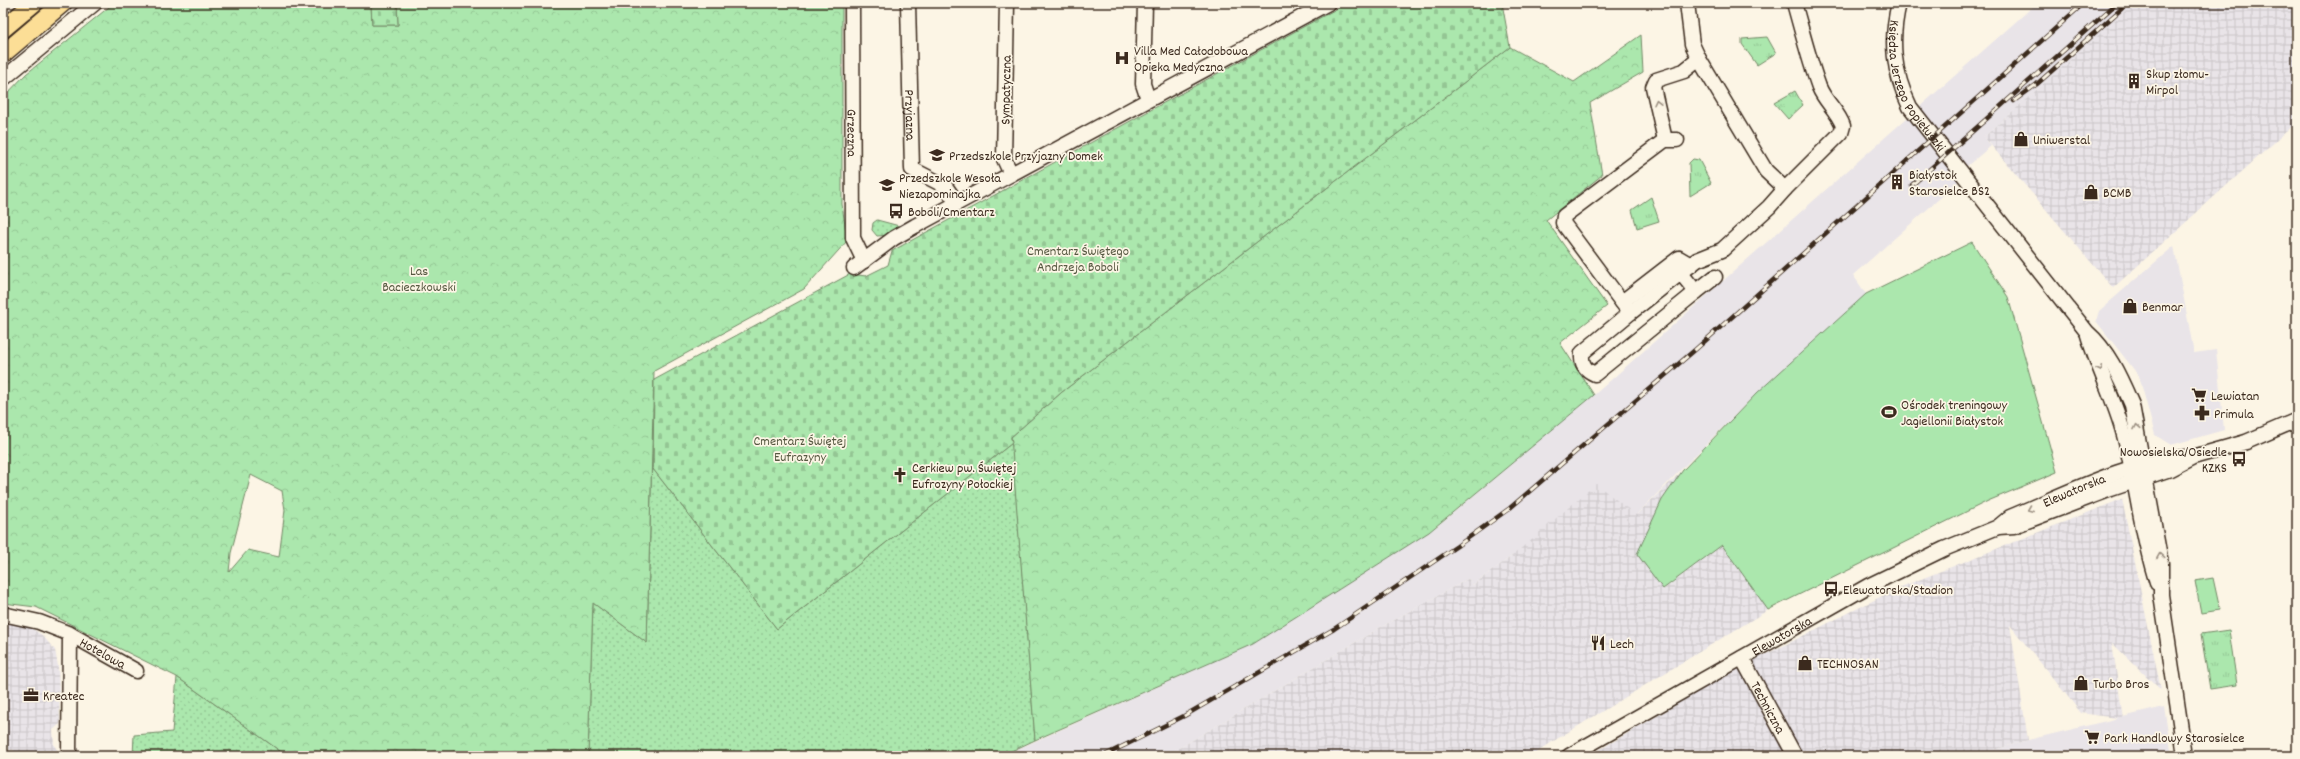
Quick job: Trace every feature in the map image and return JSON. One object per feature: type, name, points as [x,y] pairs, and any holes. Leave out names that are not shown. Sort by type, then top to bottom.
[{"type":"main road","points":[[3,29],[34,3]]},
{"type":"main road","points":[[3,54],[63,3]]},
{"type":"street","points":[[3,79],[95,3]]},
{"type":"street","name":"Grzeczna","points":[[852,3],[853,238],[859,265],[894,238],[957,203]]},
{"type":"street","name":"Przyjazna","points":[[908,3],[912,169],[945,186],[957,203]]},
{"type":"street","name":"Sympatyczna","points":[[1007,3],[1004,159],[1012,174]]},
{"type":"street","points":[[1145,3],[1144,84],[1148,99]]},
{"type":"street","points":[[957,203],[1328,3]]},
{"type":"street","points":[[1687,3],[1692,44],[1699,59],[1766,171],[1785,189]]},
{"type":"street","points":[[1715,276],[1595,374],[1588,371],[1581,361],[1582,353],[1626,308],[1686,268],[1722,250],[1769,207],[1841,133],[1843,126],[1840,118],[1828,103],[1819,87],[1794,3]]},
{"type":"street","name":"Księdza Jerzego Popiełuszki","points":[[1899,3],[1894,24],[1893,45],[1900,84],[1910,107],[2087,332],[2095,359],[2114,399],[2139,473],[2161,563],[2161,595],[2185,756]]},
{"type":"street","points":[[1626,308],[1563,223],[1564,216],[1671,140],[1653,87],[1656,80],[1684,70],[1699,59]]},
{"type":"street","points":[[1686,268],[1696,292]]},
{"type":"street","name":"Elewatorska","points":[[1569,756],[1875,582],[1922,558],[1998,527],[2010,517],[2139,473],[2170,469],[2193,457],[2246,442],[2297,420]]},
{"type":"street","name":"Hotelowa","points":[[3,614],[39,622],[70,634],[136,671]]},
{"type":"street","name":"Hotelowa","points":[[69,756],[70,634]]},
{"type":"street","name":"Techniczna","points":[[1742,658],[1795,756]]},
{"type":"shaded area","points":[[2037,3],[2135,3],[1984,137],[1991,146],[1967,166],[1957,183],[1853,275],[1866,294],[1757,393],[1636,515],[1512,556],[1473,585],[1468,579],[1381,627],[1166,756],[1002,756],[1253,644],[1437,526],[1594,395]]},
{"type":"shaded area","points":[[2134,3],[2297,3],[2297,122],[2113,288],[1984,137]]},
{"type":"shaded area","points":[[2174,246],[2194,353],[2216,350],[2224,430],[2171,445],[2155,435],[2139,376],[2096,321],[2099,311]]},
{"type":"shaded area","points":[[1683,470],[1662,500],[1664,589],[1722,545],[1768,610],[1552,742],[1532,756],[1166,756],[1381,627],[1468,579],[1473,585],[1512,556],[1596,484],[1636,515]]},
{"type":"shaded area","points":[[2122,499],[2161,690],[2112,643],[2123,719],[2081,713],[2010,625],[2028,740],[1973,756],[1589,756],[1737,669],[1896,589]]},
{"type":"shaded area","name":"Kreatec","points":[[3,623],[28,626],[42,635],[55,650],[58,666],[60,724],[53,730],[54,745],[61,756],[15,756],[14,750],[3,750]]},
{"type":"shaded area","points":[[2164,707],[2172,756],[1973,756],[2028,740]]},
{"type":"green space","points":[[47,3],[52,3],[3,44],[3,40]]},
{"type":"green space","name":"Las Bacieczkowski","points":[[114,3],[371,3],[372,25],[398,25],[397,3],[842,3],[842,204],[847,241],[804,289],[654,371],[647,643],[593,603],[588,756],[287,756],[177,677],[36,607],[3,603],[3,98],[26,74]],"holes":[[[251,475],[282,491],[285,510],[279,557],[248,550],[229,572],[231,553]]]},
{"type":"green space","points":[[371,3],[397,3],[398,25],[372,25]]},
{"type":"green space","points":[[1347,3],[1502,3],[1510,47],[1062,392],[1011,437],[1012,443],[777,629],[653,469],[654,380],[850,274],[866,276],[888,265],[892,251]]},
{"type":"green space","points":[[1641,35],[1643,72],[1590,103],[1602,175],[1546,220],[1607,306],[1560,343],[1594,395],[1429,532],[1253,644],[1035,740],[1011,437],[1062,392],[1510,47],[1574,82]]},
{"type":"green space","points":[[1767,37],[1776,53],[1757,65],[1742,44],[1742,39]]},
{"type":"green space","points":[[1795,91],[1803,105],[1788,119],[1774,103]]},
{"type":"green space","points":[[1693,159],[1699,160],[1711,183],[1690,196],[1689,163]]},
{"type":"green space","points":[[1651,197],[1659,221],[1637,228],[1632,210]]},
{"type":"green space","points":[[877,220],[903,227],[890,235],[877,236],[872,230],[873,223]]},
{"type":"green space","name":"Ośrodek treningowy Jagiellonii Białystok","points":[[1972,242],[2008,297],[2057,472],[1988,501],[1768,610],[1722,545],[1663,589],[1637,554],[1662,500],[1683,470],[1757,393],[1866,294]]},
{"type":"green space","points":[[654,380],[653,469],[777,629],[1012,443],[1035,740],[1001,756],[588,756],[593,603],[647,643]]},
{"type":"green space","points":[[2213,578],[2220,610],[2201,613],[2195,581]]},
{"type":"green space","points":[[2229,630],[2237,685],[2210,689],[2201,634]]},
{"type":"green space","points":[[177,677],[287,756],[133,756],[134,735],[172,732]]},
{"type":"railway","points":[[1103,756],[1184,716],[1334,629],[1457,546],[1510,508],[1696,349],[2084,3]]},
{"type":"railway","points":[[1912,185],[2117,3]]},
{"type":"railway","points":[[2014,101],[2037,84],[2128,3]]},
{"type":"place","name":"Villa Med Całodobowa Opieka Medyczna","points":[[1122,58]]},
{"type":"place","name":"Skup złomu- Mirpol","points":[[2134,81]]},
{"type":"place","name":"Uniwerstal","points":[[2021,139]]},
{"type":"place","name":"Przedszkole Przyjazny Domek","points":[[937,155]]},
{"type":"place","name":"Białystok Starosielce BS2","points":[[1897,182]]},
{"type":"place","name":"Przedszkole Wesoła Niezapominajka","points":[[887,185]]},
{"type":"place","name":"BCMB","points":[[2091,192]]},
{"type":"place","name":"Boboli/Cmentarz","points":[[896,211]]},
{"type":"place","name":"Benmar","points":[[2130,306]]},
{"type":"place","name":"Lewiatan","points":[[2199,395]]},
{"type":"place","name":"Ośrodek treningowy Jagiellonii Białystok","points":[[1889,412]]},
{"type":"place","name":"Primula","points":[[2202,413]]},
{"type":"place","name":"Nowosielska/Osiedle KZKS","points":[[2239,459]]},
{"type":"place","name":"Cerkiew pw. Świętej Eufrozyny Połockiej","points":[[900,475]]},
{"type":"place","name":"Elewatorska/Stadion","points":[[1831,589]]},
{"type":"place","name":"Lech","points":[[1598,643]]},
{"type":"place","name":"TECHNOSAN","points":[[1805,663]]},
{"type":"place","name":"Turbo Bros","points":[[2081,683]]},
{"type":"place","name":"Kreatec","points":[[31,695]]},
{"type":"place","name":"Park Handlowy Starosielce","points":[[2092,737]]},
{"type":"park label","name":"Cmentarz Świętego Andrzeja Boboli","points":[[1078,258]]},
{"type":"park label","name":"Cmentarz Świętej Eufrazyny","points":[[800,448]]}]
